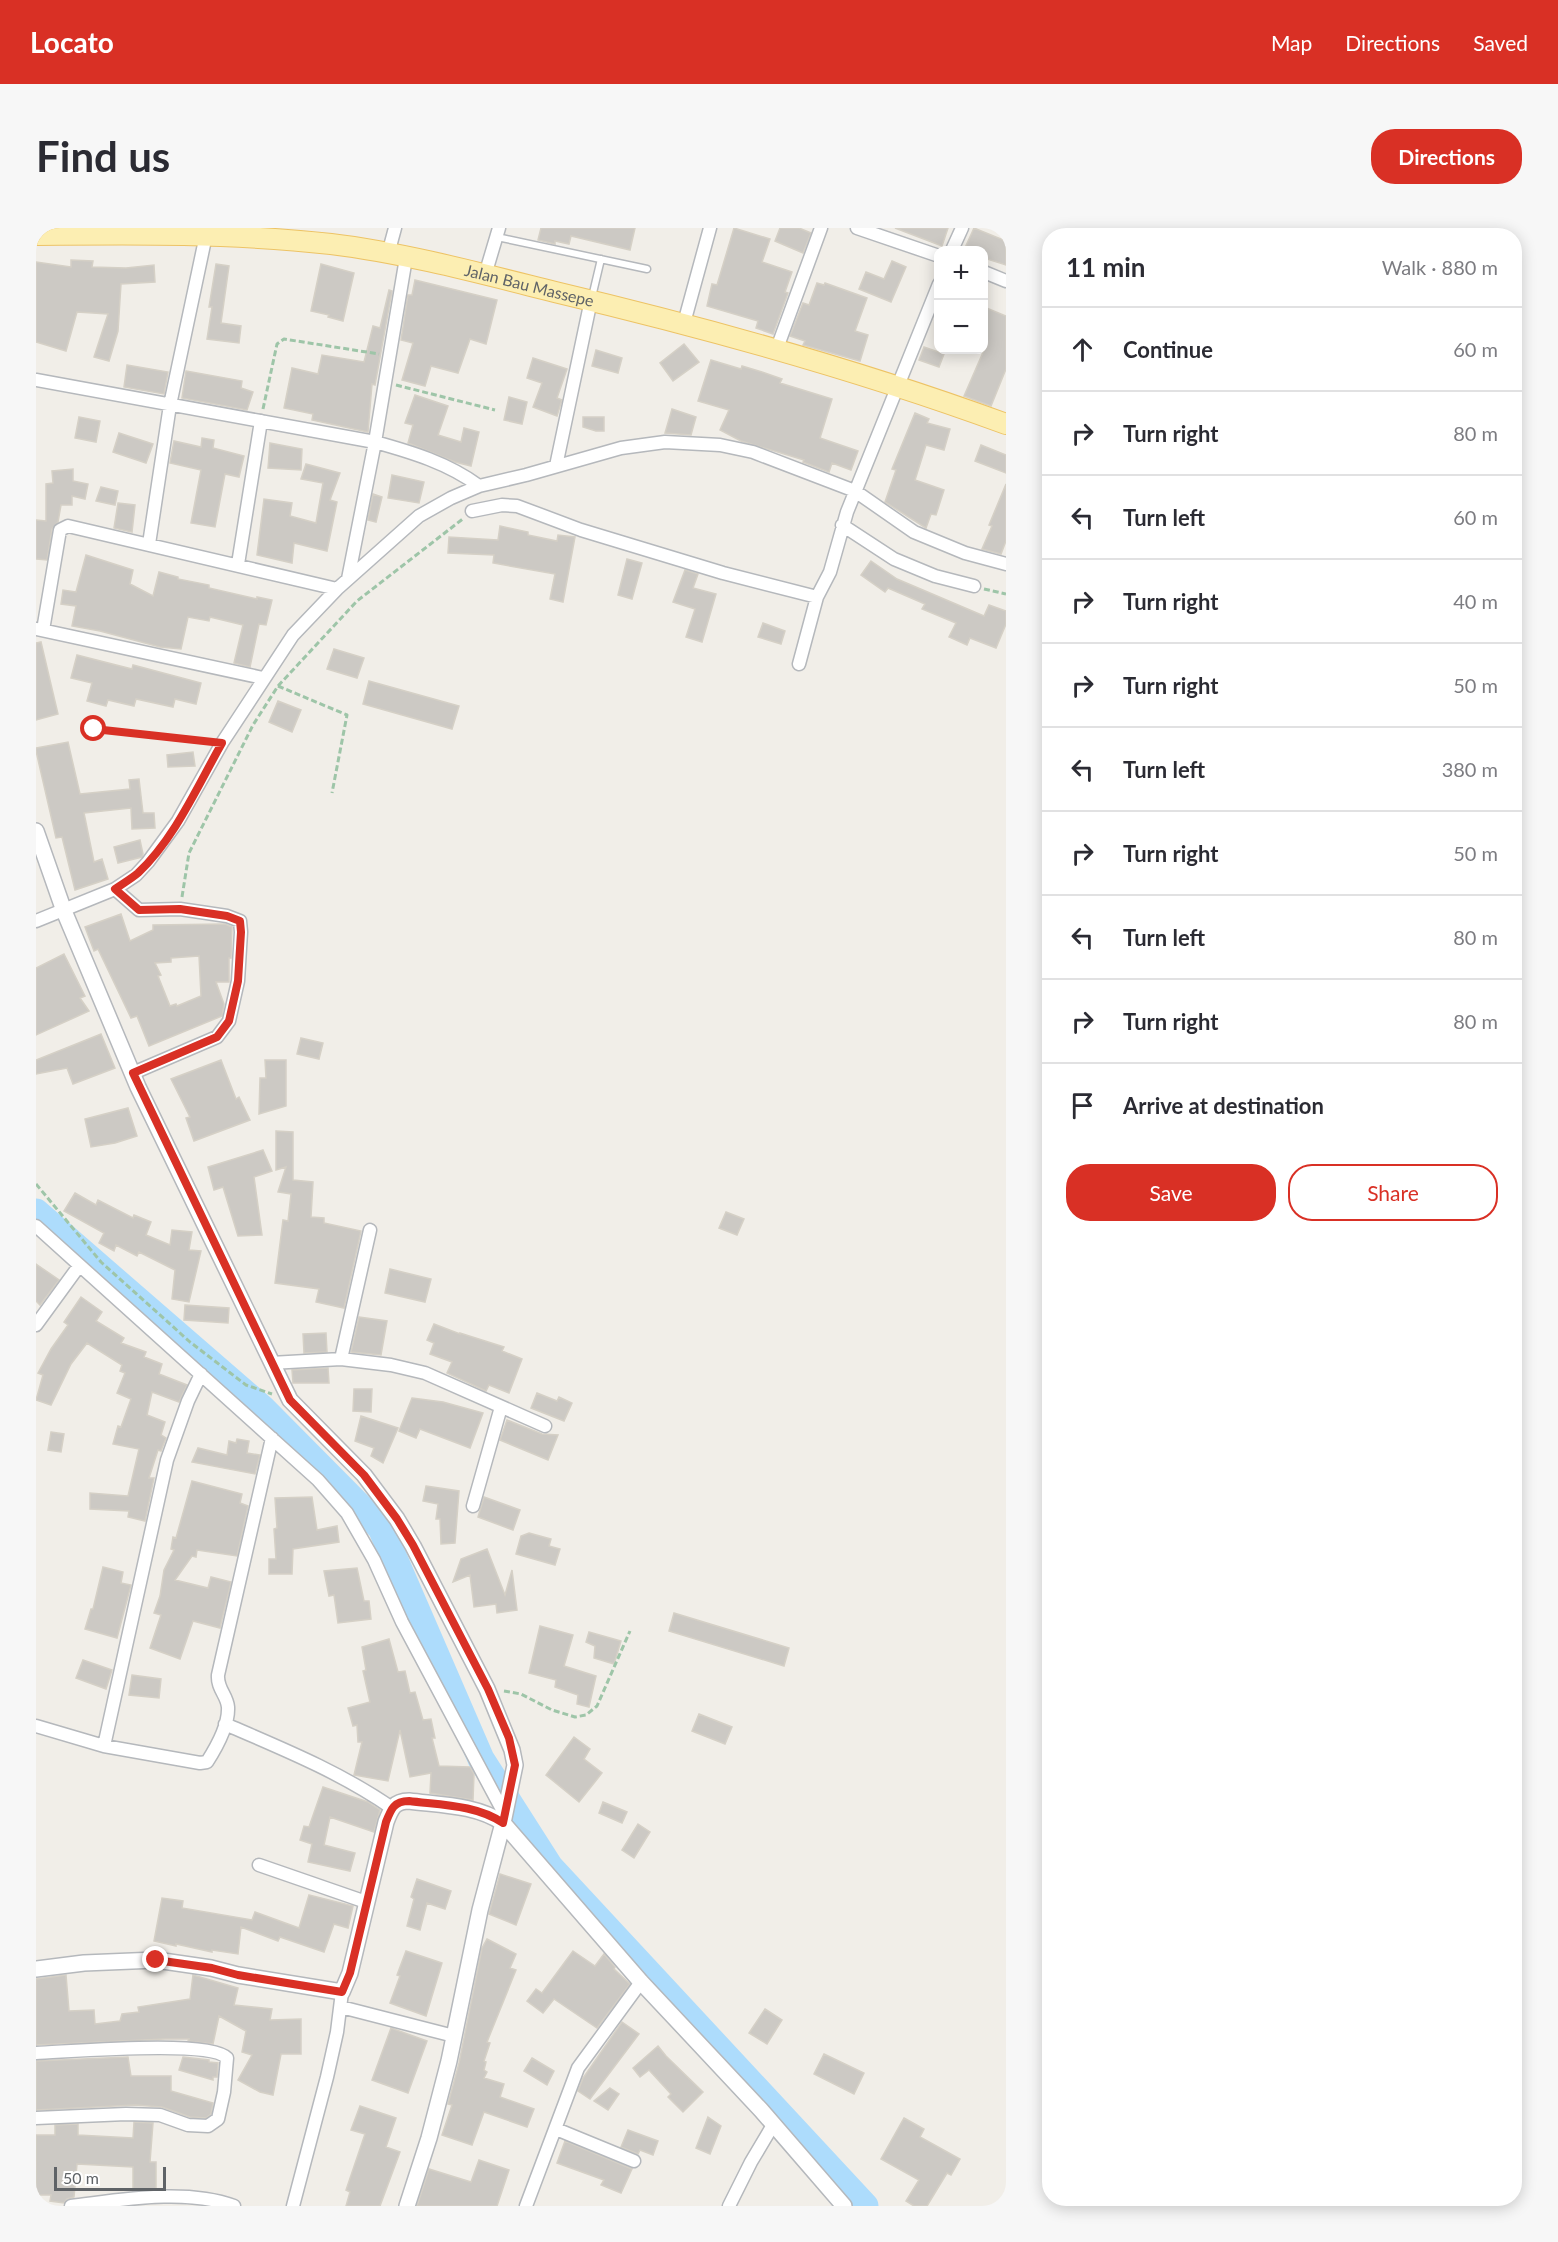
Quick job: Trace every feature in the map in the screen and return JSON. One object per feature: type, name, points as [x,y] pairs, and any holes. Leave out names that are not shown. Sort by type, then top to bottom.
[{"type":"main road","name":"Jalan Bau Massepe","points":[[36,235],[186,231],[206,235],[314,242],[397,256],[684,323],[897,387],[1006,424]]},
{"type":"street","points":[[348,579],[389,356],[397,256],[395,228]]},
{"type":"street","points":[[684,323],[710,228]]},
{"type":"street","points":[[776,351],[821,228]]},
{"type":"street","points":[[857,228],[934,254]]},
{"type":"street","points":[[954,246],[962,228]]},
{"type":"street","points":[[485,275],[498,232]]},
{"type":"street","points":[[149,544],[170,405],[206,235]]},
{"type":"street","points":[[988,273],[1006,280]]},
{"type":"street","points":[[799,664],[817,597],[830,572],[842,525],[934,296]]},
{"type":"street","points":[[556,466],[591,300]]},
{"type":"street","points":[[36,380],[375,442],[460,472],[479,486]]},
{"type":"street","points":[[238,564],[261,421]]},
{"type":"street","points":[[36,921],[120,895],[178,821],[222,743],[293,634],[337,589],[418,516],[479,486],[526,476],[621,448],[664,442],[720,445],[753,452],[854,494],[914,532],[965,553],[1006,564]]},
{"type":"street","points":[[472,511],[502,505],[517,506],[581,530],[701,566],[817,597]]},
{"type":"street","points":[[842,525],[894,559],[935,576],[974,586]]},
{"type":"street","points":[[263,678],[40,629],[62,528],[68,526],[337,589]]},
{"type":"street","points":[[36,831],[64,911],[133,1073],[290,1400],[364,1475],[397,1519],[413,1545],[488,1689],[509,1738],[515,1765],[505,1814],[480,1910],[454,2036],[429,2138],[407,2206]]},
{"type":"street","points":[[120,895],[139,910],[180,909],[227,916],[240,921],[241,932],[238,981],[229,1021],[217,1037],[133,1073]]},
{"type":"street","points":[[36,1226],[318,1480],[346,1513],[374,1560],[402,1622],[505,1814],[641,1982],[844,2206]]},
{"type":"street","points":[[340,1359],[370,1230]]},
{"type":"street","points":[[36,1325],[79,1266]]},
{"type":"street","points":[[271,1363],[340,1359],[391,1365],[425,1373],[545,1426]]},
{"type":"street","points":[[104,1746],[167,1460],[188,1401],[201,1374]]},
{"type":"street","points":[[473,1506],[501,1407]]},
{"type":"street","points":[[36,1726],[104,1746],[200,1763],[207,1762],[225,1724],[228,1707],[219,1687],[218,1675],[272,1438]]},
{"type":"street","points":[[225,1724],[319,1764],[363,1788],[392,1808]]},
{"type":"street","points":[[292,2206],[327,2077],[342,1999],[386,1822],[392,1808],[401,1801],[474,1810],[491,1815],[505,1814]]},
{"type":"street","points":[[259,1865],[366,1902]]},
{"type":"street","points":[[36,1969],[84,1963],[156,1960],[212,1968],[342,1999],[454,2036]]},
{"type":"street","points":[[526,2206],[578,2068],[641,1982]]},
{"type":"street","points":[[36,2053],[138,2048],[192,2049],[222,2053],[227,2058],[224,2092],[218,2119],[208,2126],[188,2125],[160,2115],[126,2114],[36,2118]]},
{"type":"street","points":[[729,2206],[773,2125]]},
{"type":"street","points":[[556,2128],[634,2161]]},
{"type":"street","points":[[70,2206],[124,2200],[194,2197],[234,2206]]},
{"type":"lane","points":[[498,232],[647,269]]},
{"type":"lane","points":[[591,300],[601,259]]},
{"type":"path","points":[[261,421],[277,344],[284,339],[389,356]]},
{"type":"path","points":[[385,382],[495,410]]},
{"type":"path","points":[[180,909],[189,853],[253,725],[278,687],[357,601],[472,511]]},
{"type":"path","points":[[974,586],[1006,594]]},
{"type":"path","points":[[278,687],[347,715],[332,793]]},
{"type":"path","points":[[94,729],[222,743]]},
{"type":"path","points":[[36,1184],[101,1262],[190,1342],[246,1385],[290,1400]]},
{"type":"path","points":[[488,1689],[521,1694],[552,1710],[575,1717],[586,1714],[597,1706],[630,1630]]},
{"type":"building","points":[[541,228],[635,228],[630,250],[571,236],[569,244],[538,240]]},
{"type":"building","points":[[734,228],[770,239],[762,262],[792,272],[785,292],[788,293],[773,334],[756,328],[758,321],[707,306],[712,284],[717,285]]},
{"type":"building","points":[[780,228],[799,228],[811,233],[803,253],[775,241]]},
{"type":"building","points":[[895,228],[948,228],[942,246]]},
{"type":"building","points":[[974,228],[1006,241],[1006,265],[988,259],[988,246],[966,246]]},
{"type":"building","points":[[71,260],[93,261],[92,267],[126,268],[154,265],[155,282],[121,284],[118,331],[109,361],[94,357],[108,314],[77,312],[66,351],[36,342],[36,262],[71,267]]},
{"type":"building","points":[[892,261],[906,267],[891,302],[859,289],[866,272],[884,279]]},
{"type":"building","points":[[216,264],[229,266],[221,323],[241,326],[239,343],[207,339],[212,307],[209,307]]},
{"type":"building","points":[[321,264],[354,273],[343,321],[311,311]]},
{"type":"building","points":[[415,280],[497,300],[486,344],[470,339],[458,373],[431,366],[425,386],[402,380],[413,343],[401,340],[408,295],[412,295]]},
{"type":"building","points":[[817,283],[824,285],[825,283],[867,298],[855,331],[868,335],[860,361],[803,345],[805,341],[790,336],[803,303],[809,305]]},
{"type":"building","points":[[389,290],[392,291],[375,385],[372,384],[368,432],[312,420],[313,414],[284,408],[292,368],[318,374],[322,355],[364,362],[373,326],[380,328]]},
{"type":"building","points":[[988,309],[1006,316],[1006,369],[991,406],[964,396],[982,354],[988,354]]},
{"type":"building","points":[[684,344],[699,362],[673,381],[660,363]]},
{"type":"building","points":[[924,347],[934,350],[934,354],[944,354],[939,367],[919,360]]},
{"type":"building","points":[[596,350],[622,358],[618,373],[592,366]]},
{"type":"building","points":[[533,358],[567,369],[557,398],[562,400],[557,416],[533,407],[542,383],[527,378]]},
{"type":"building","points":[[711,360],[741,369],[742,366],[762,372],[782,379],[780,383],[832,399],[820,438],[858,451],[851,470],[832,463],[829,472],[803,462],[804,460],[741,441],[720,430],[729,410],[698,401]]},
{"type":"building","points":[[127,365],[168,372],[164,394],[124,387]]},
{"type":"building","points":[[186,371],[242,381],[241,388],[253,392],[247,410],[182,398]]},
{"type":"building","points":[[415,395],[448,406],[438,435],[461,442],[464,428],[479,432],[471,466],[408,443],[413,425],[405,423]]},
{"type":"building","points":[[509,397],[527,402],[522,424],[504,420]]},
{"type":"building","points":[[672,409],[696,417],[691,435],[665,433]]},
{"type":"building","points":[[915,413],[929,419],[927,423],[950,429],[944,450],[926,445],[915,480],[944,490],[936,515],[931,514],[926,528],[885,502],[896,470],[892,469]]},
{"type":"building","points":[[79,417],[100,421],[96,442],[75,438]]},
{"type":"building","points":[[583,417],[604,417],[604,431],[583,427]]},
{"type":"building","points":[[119,433],[153,444],[146,463],[113,452]]},
{"type":"building","points":[[202,438],[214,440],[213,448],[244,456],[239,477],[225,474],[215,527],[191,523],[201,470],[170,463],[174,441],[201,447]]},
{"type":"building","points":[[270,443],[302,449],[301,470],[268,468]]},
{"type":"building","points":[[981,445],[1006,455],[1006,473],[975,461]]},
{"type":"building","points":[[306,464],[340,473],[330,500],[337,502],[327,551],[294,543],[292,563],[257,555],[264,499],[292,503],[290,516],[316,523],[323,483],[301,479]]},
{"type":"building","points":[[73,469],[73,481],[88,484],[85,499],[72,496],[72,505],[61,505],[58,522],[52,529],[47,560],[36,559],[36,520],[46,521],[46,484],[53,483],[52,471]]},
{"type":"building","points":[[392,475],[424,482],[419,503],[388,498]]},
{"type":"building","points":[[1006,484],[1006,541],[1001,554],[982,549]]},
{"type":"building","points":[[101,487],[118,491],[115,505],[96,501]]},
{"type":"building","points":[[373,494],[382,497],[376,522],[368,520]]},
{"type":"building","points":[[118,503],[135,505],[132,532],[114,528]]},
{"type":"building","points":[[500,526],[557,541],[558,535],[575,537],[563,602],[550,599],[555,574],[493,563],[494,555],[448,553],[449,537],[498,540]]},
{"type":"building","points":[[86,555],[133,570],[130,584],[153,596],[159,572],[178,577],[178,579],[209,585],[209,588],[257,599],[257,597],[272,600],[266,625],[259,624],[250,667],[234,663],[243,625],[210,617],[209,621],[188,617],[181,649],[160,647],[72,626],[76,606],[61,604],[63,590],[76,592]]},
{"type":"building","points":[[627,559],[642,563],[632,599],[618,595]]},
{"type":"building","points":[[871,561],[897,579],[984,616],[989,605],[1006,611],[1006,624],[996,648],[970,638],[967,645],[949,637],[956,623],[922,609],[925,604],[888,588],[885,592],[861,575]]},
{"type":"building","points":[[685,570],[698,574],[693,588],[716,594],[702,642],[686,637],[695,609],[673,602]]},
{"type":"building","points":[[763,623],[785,631],[781,644],[758,637]]},
{"type":"building","points":[[41,642],[58,714],[36,720],[36,643]]},
{"type":"building","points":[[334,649],[364,658],[357,678],[327,669]]},
{"type":"building","points":[[77,655],[132,669],[133,665],[201,683],[196,704],[175,699],[173,707],[136,699],[134,706],[108,700],[106,706],[87,701],[92,683],[71,678]]},
{"type":"building","points":[[369,681],[459,706],[452,729],[363,704]]},
{"type":"building","points":[[278,701],[301,710],[292,732],[269,722]]},
{"type":"building","points":[[68,742],[80,794],[130,789],[129,780],[139,779],[143,813],[154,813],[155,828],[132,829],[131,808],[84,813],[94,862],[102,859],[108,879],[75,890],[62,837],[56,838],[36,751],[36,748]]},
{"type":"building","points":[[193,752],[195,766],[168,767],[167,755]]},
{"type":"building","points":[[140,840],[142,857],[118,863],[114,847]]},
{"type":"building","points":[[121,914],[130,941],[153,930],[153,925],[225,924],[232,927],[229,982],[216,982],[224,1004],[222,1016],[149,1046],[137,1016],[131,1018],[98,949],[94,951],[85,927]],"holes":[[[199,956],[201,996],[177,1006],[176,1004],[170,1006],[155,963],[171,962],[171,958]]]},
{"type":"building","points":[[64,954],[85,996],[80,998],[89,1011],[36,1035],[36,968]]},
{"type":"building","points":[[101,1034],[115,1068],[73,1084],[67,1068],[36,1074],[36,1060]]},
{"type":"building","points":[[301,1038],[323,1043],[319,1059],[297,1054]]},
{"type":"building","points":[[221,1060],[236,1099],[239,1097],[250,1120],[194,1141],[186,1118],[190,1117],[171,1079]]},
{"type":"building","points":[[265,1060],[286,1060],[286,1106],[259,1114],[260,1078],[266,1078]]},
{"type":"building","points":[[128,1108],[137,1136],[91,1147],[85,1119]]},
{"type":"building","points":[[276,1131],[293,1132],[293,1180],[313,1182],[311,1217],[324,1218],[324,1223],[361,1231],[344,1308],[316,1302],[319,1289],[275,1283],[283,1220],[288,1221],[291,1194],[278,1192],[286,1167],[276,1170]]},
{"type":"building","points":[[263,1150],[272,1171],[254,1177],[262,1235],[238,1236],[223,1187],[214,1190],[208,1167]]},
{"type":"building","points":[[75,1193],[96,1205],[98,1200],[133,1218],[134,1215],[151,1222],[146,1235],[170,1245],[172,1230],[192,1232],[189,1250],[201,1251],[189,1302],[172,1299],[175,1270],[139,1252],[137,1256],[116,1245],[114,1251],[99,1243],[104,1233],[64,1211]]},
{"type":"building","points":[[726,1212],[744,1219],[737,1235],[719,1228]]},
{"type":"building","points":[[36,1264],[59,1280],[40,1305],[36,1301]]},
{"type":"building","points":[[390,1269],[431,1279],[425,1302],[385,1293]]},
{"type":"building","points":[[81,1297],[102,1312],[96,1321],[124,1338],[121,1343],[146,1352],[144,1357],[162,1364],[159,1374],[187,1385],[179,1402],[152,1392],[147,1415],[165,1422],[161,1435],[166,1438],[161,1451],[158,1450],[149,1478],[154,1478],[145,1521],[128,1517],[129,1511],[90,1509],[90,1493],[128,1496],[139,1449],[113,1444],[118,1426],[121,1427],[131,1399],[117,1393],[125,1373],[120,1371],[122,1365],[87,1343],[71,1364],[51,1405],[36,1400],[43,1375],[38,1373],[68,1325],[64,1322]]},
{"type":"building","points":[[185,1305],[229,1308],[228,1323],[184,1320]]},
{"type":"building","points":[[359,1317],[387,1321],[381,1355],[351,1352]]},
{"type":"building","points":[[434,1324],[504,1347],[502,1351],[522,1359],[509,1393],[489,1385],[486,1391],[447,1373],[452,1362],[430,1354],[434,1343],[427,1340]]},
{"type":"building","points":[[326,1333],[327,1352],[304,1353],[303,1334]]},
{"type":"building","points":[[328,1368],[329,1383],[293,1383],[292,1370]]},
{"type":"building","points":[[354,1389],[372,1389],[371,1412],[353,1411]]},
{"type":"building","points":[[537,1393],[557,1401],[559,1397],[572,1403],[564,1421],[531,1408]]},
{"type":"building","points":[[412,1398],[443,1402],[483,1413],[470,1448],[420,1429],[416,1438],[399,1431]]},
{"type":"building","points":[[361,1416],[398,1428],[383,1463],[371,1456],[374,1448],[355,1441]]},
{"type":"building","points":[[507,1420],[542,1434],[558,1435],[548,1460],[500,1440]]},
{"type":"building","points":[[51,1432],[64,1434],[61,1452],[48,1450]]},
{"type":"building","points":[[237,1439],[249,1441],[247,1453],[260,1455],[255,1474],[192,1462],[198,1448],[227,1455],[229,1441],[236,1443]]},
{"type":"building","points":[[192,1481],[242,1494],[240,1503],[248,1506],[237,1556],[197,1550],[196,1557],[192,1556],[175,1580],[208,1588],[211,1577],[231,1582],[220,1628],[193,1621],[180,1659],[150,1648],[161,1615],[154,1613],[160,1596],[164,1570],[174,1550],[171,1549],[173,1537],[176,1538]]},
{"type":"building","points":[[426,1486],[459,1491],[455,1543],[441,1544],[440,1519],[436,1519],[438,1504],[423,1501]]},
{"type":"building","points":[[312,1497],[317,1530],[337,1526],[339,1542],[293,1549],[292,1574],[269,1574],[269,1559],[276,1559],[275,1498]]},
{"type":"building","points":[[484,1497],[520,1510],[513,1530],[478,1517]]},
{"type":"building","points":[[529,1533],[551,1539],[549,1546],[560,1549],[555,1565],[516,1554],[521,1536]]},
{"type":"building","points":[[487,1549],[505,1595],[512,1570],[517,1610],[497,1613],[496,1604],[474,1607],[470,1575],[453,1582],[461,1559]]},
{"type":"building","points":[[103,1567],[123,1572],[121,1583],[131,1585],[117,1638],[85,1629],[91,1609],[93,1609]]},
{"type":"building","points":[[357,1568],[364,1601],[369,1601],[371,1619],[338,1623],[334,1595],[329,1596],[324,1571]]},
{"type":"building","points":[[674,1613],[789,1648],[784,1666],[669,1631]]},
{"type":"building","points":[[540,1626],[573,1635],[564,1666],[596,1676],[589,1707],[577,1704],[578,1695],[555,1687],[556,1680],[529,1673]]},
{"type":"building","points":[[589,1632],[621,1641],[614,1664],[594,1658],[595,1646],[586,1642]]},
{"type":"building","points":[[389,1639],[398,1672],[405,1671],[410,1693],[415,1692],[423,1720],[431,1719],[435,1738],[432,1738],[439,1766],[470,1767],[474,1774],[473,1800],[430,1793],[431,1773],[410,1777],[400,1730],[388,1781],[354,1775],[362,1742],[358,1742],[357,1725],[353,1726],[348,1708],[370,1702],[363,1671],[366,1670],[362,1647]]},
{"type":"building","points":[[83,1660],[112,1670],[106,1689],[76,1678]]},
{"type":"building","points":[[132,1675],[161,1679],[159,1698],[129,1695]]},
{"type":"building","points":[[699,1714],[732,1727],[725,1744],[692,1731]]},
{"type":"building","points":[[574,1737],[590,1749],[584,1759],[602,1773],[579,1802],[546,1775]]},
{"type":"building","points":[[323,1787],[368,1802],[380,1810],[374,1832],[330,1817],[324,1845],[355,1853],[350,1871],[308,1862],[312,1844],[300,1840],[304,1826],[309,1827]]},
{"type":"building","points":[[603,1802],[627,1812],[622,1823],[599,1813]]},
{"type":"building","points":[[638,1824],[650,1832],[634,1858],[622,1850]]},
{"type":"building","points":[[500,1874],[531,1884],[516,1925],[489,1914]]},
{"type":"building","points":[[417,1879],[451,1891],[445,1909],[427,1903],[420,1930],[407,1926],[414,1899],[411,1897]]},
{"type":"building","points":[[309,1895],[353,1906],[348,1928],[334,1924],[324,1952],[280,1937],[278,1941],[241,1927],[238,1954],[212,1950],[212,1952],[154,1941],[162,1898],[183,1901],[182,1908],[252,1920],[255,1912],[299,1928]]},
{"type":"building","points":[[487,1939],[516,1954],[510,1968],[516,1970],[487,2042],[490,2043],[484,2061],[486,2062],[484,2070],[487,2072],[484,2078],[504,2084],[500,2097],[534,2109],[527,2127],[484,2112],[472,2145],[442,2135],[452,2105],[448,2104],[459,2063],[482,1948]]},
{"type":"building","points":[[406,1951],[442,1963],[426,2016],[390,2003]]},
{"type":"building","points":[[573,1951],[595,1966],[604,1954],[615,1967],[614,1969],[630,1984],[597,2028],[554,1999],[543,2013],[527,2001],[536,1989],[542,1993]]},
{"type":"building","points":[[66,1975],[69,2011],[94,2010],[95,2024],[120,2021],[122,2014],[139,2012],[138,2007],[190,1999],[193,1975],[238,1988],[234,2005],[272,2009],[270,2020],[301,2019],[301,2054],[281,2054],[273,2095],[260,2092],[238,2080],[252,2055],[242,2052],[246,2031],[219,2016],[213,2044],[188,2041],[189,2039],[165,2039],[36,2045],[36,1979]]},
{"type":"building","points":[[765,2009],[782,2020],[767,2044],[749,2033]]},
{"type":"building","points":[[622,2022],[639,2034],[590,2099],[578,2091],[583,2078]]},
{"type":"building","points":[[391,2028],[427,2041],[408,2093],[372,2080]]},
{"type":"building","points":[[658,2046],[703,2092],[683,2112],[668,2097],[671,2094],[649,2070],[640,2077],[633,2068]]},
{"type":"building","points":[[824,2054],[864,2073],[854,2094],[814,2074]]},
{"type":"building","points":[[128,2057],[131,2076],[171,2076],[171,2091],[213,2103],[211,2114],[206,2118],[190,2117],[162,2107],[135,2105],[36,2110],[36,2061]]},
{"type":"building","points":[[183,2057],[218,2063],[217,2077],[213,2077],[213,2080],[179,2070]]},
{"type":"building","points":[[532,2058],[554,2071],[547,2085],[524,2071]]},
{"type":"building","points":[[610,2088],[619,2094],[608,2110],[594,2101]]},
{"type":"building","points":[[360,2106],[396,2118],[386,2147],[400,2152],[380,2206],[346,2206],[350,2192],[346,2190],[365,2134],[351,2130]]},
{"type":"building","points":[[708,2117],[721,2126],[710,2154],[696,2148]]},
{"type":"building","points":[[904,2118],[924,2129],[920,2137],[960,2159],[951,2175],[947,2173],[927,2206],[914,2206],[906,2201],[919,2180],[881,2159]]},
{"type":"building","points":[[134,2122],[153,2123],[150,2162],[156,2162],[156,2189],[133,2190],[133,2167],[77,2164],[74,2197],[67,2199],[64,2203],[50,2201],[51,2195],[36,2195],[36,2135],[55,2135],[55,2125],[78,2124],[78,2135],[133,2138]]},
{"type":"building","points":[[628,2130],[658,2141],[653,2155],[640,2150],[638,2154],[621,2147]]},
{"type":"building","points":[[565,2141],[632,2169],[621,2193],[601,2185],[604,2180],[557,2163]]},
{"type":"building","points":[[479,2160],[509,2170],[497,2206],[417,2206],[429,2169],[471,2182]]},
{"type":"waterway","points":[[36,1212],[263,1409],[381,1528],[481,1759],[550,1867],[865,2206]]},
{"type":"route","points":[[94,729],[222,743],[178,821],[159,848],[136,875],[115,889],[139,910],[150,912],[180,909],[227,916],[240,921],[238,981],[229,1021],[217,1037],[133,1073],[290,1400],[302,1415],[364,1475],[397,1519],[413,1545],[488,1689],[509,1738],[515,1765],[503,1823],[491,1815],[457,1807],[401,1801],[392,1808],[386,1822],[350,1973],[342,1992],[156,1960]]}]
